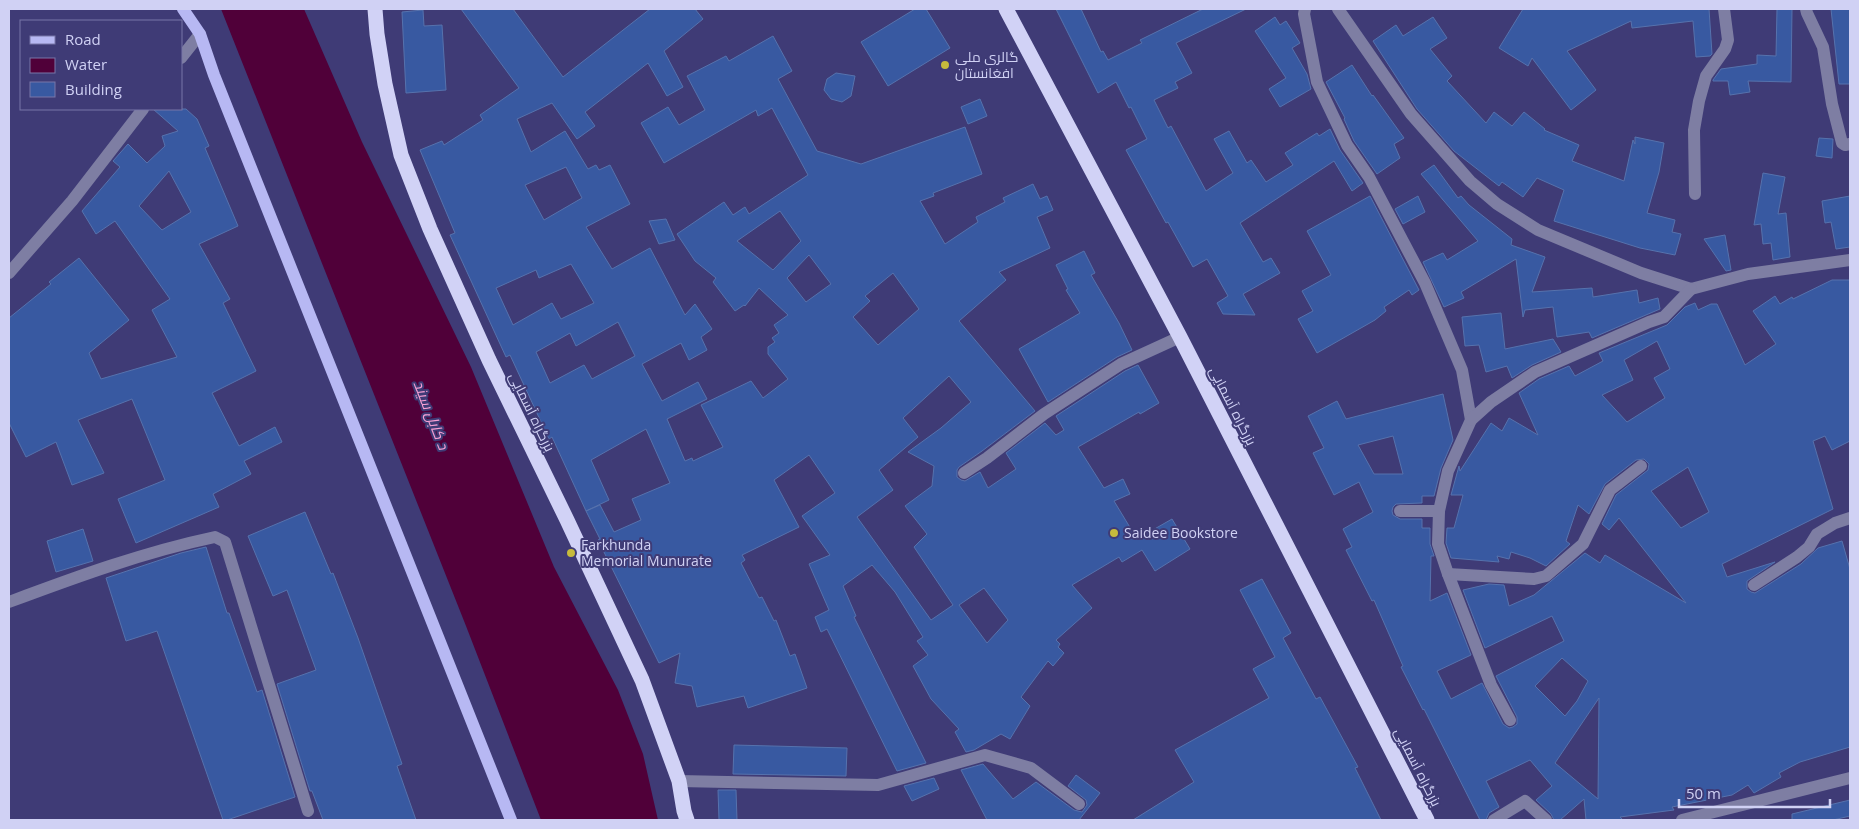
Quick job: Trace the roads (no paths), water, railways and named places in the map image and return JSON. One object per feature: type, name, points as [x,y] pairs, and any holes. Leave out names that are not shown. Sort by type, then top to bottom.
[{"type":"highway","name":"بزرگراه آسمایی","points":[[375,9],[385,84],[401,155],[430,229],[489,360],[571,528],[642,680],[679,781],[687,820]]},
{"type":"highway","name":"بزرگراه آسمایی","points":[[1006,9],[1180,337],[1427,820]]},
{"type":"main road","points":[[183,9],[200,34],[214,74],[511,820]]},
{"type":"street","points":[[1305,9],[1304,14],[1317,82],[1347,145],[1369,177],[1425,283],[1462,370],[1471,420]]},
{"type":"street","points":[[1338,9],[1411,114],[1470,181],[1497,204],[1538,230],[1641,273],[1691,289]]},
{"type":"street","points":[[1695,194],[1694,130],[1706,76],[1725,49],[1728,40],[1724,9]]},
{"type":"street","points":[[1806,9],[1823,48],[1832,104],[1842,143],[1845,145],[1850,144]]},
{"type":"street","points":[[182,57],[200,34]]},
{"type":"street","points":[[9,273],[72,202],[142,110]]},
{"type":"street","points":[[1510,720],[1491,685],[1438,544],[1439,511],[1448,472],[1471,420],[1491,402],[1535,372],[1664,317],[1691,289],[1748,274],[1850,260]]},
{"type":"street","points":[[964,472],[987,458],[1044,414],[1121,364],[1180,337]]},
{"type":"street","points":[[1448,574],[1534,579],[1546,576],[1583,544],[1610,490],[1641,466]]},
{"type":"street","points":[[1400,511],[1439,511]]},
{"type":"street","points":[[1754,584],[1797,558],[1809,547],[1817,534],[1835,523],[1850,518]]},
{"type":"street","points":[[9,602],[96,569],[190,542],[215,537],[225,542],[308,810]]},
{"type":"street","points":[[679,781],[878,786],[985,755],[1031,768],[1079,804]]},
{"type":"street","points":[[1682,820],[1850,778]]},
{"type":"street","points":[[1494,820],[1526,801],[1546,820]]},
{"type":"water","name":"د کابل سيند","points":[[221,9],[304,9],[362,142],[471,367],[554,567],[618,690],[643,754],[658,820],[541,820]]},
{"type":"place","name":"گالری ملی افغانستان","points":[[945,65]]},
{"type":"place","name":"Saidee Bookstore","points":[[1114,533]]},
{"type":"place","name":"Farkhunda Memorial Munurate","points":[[571,553]]}]
